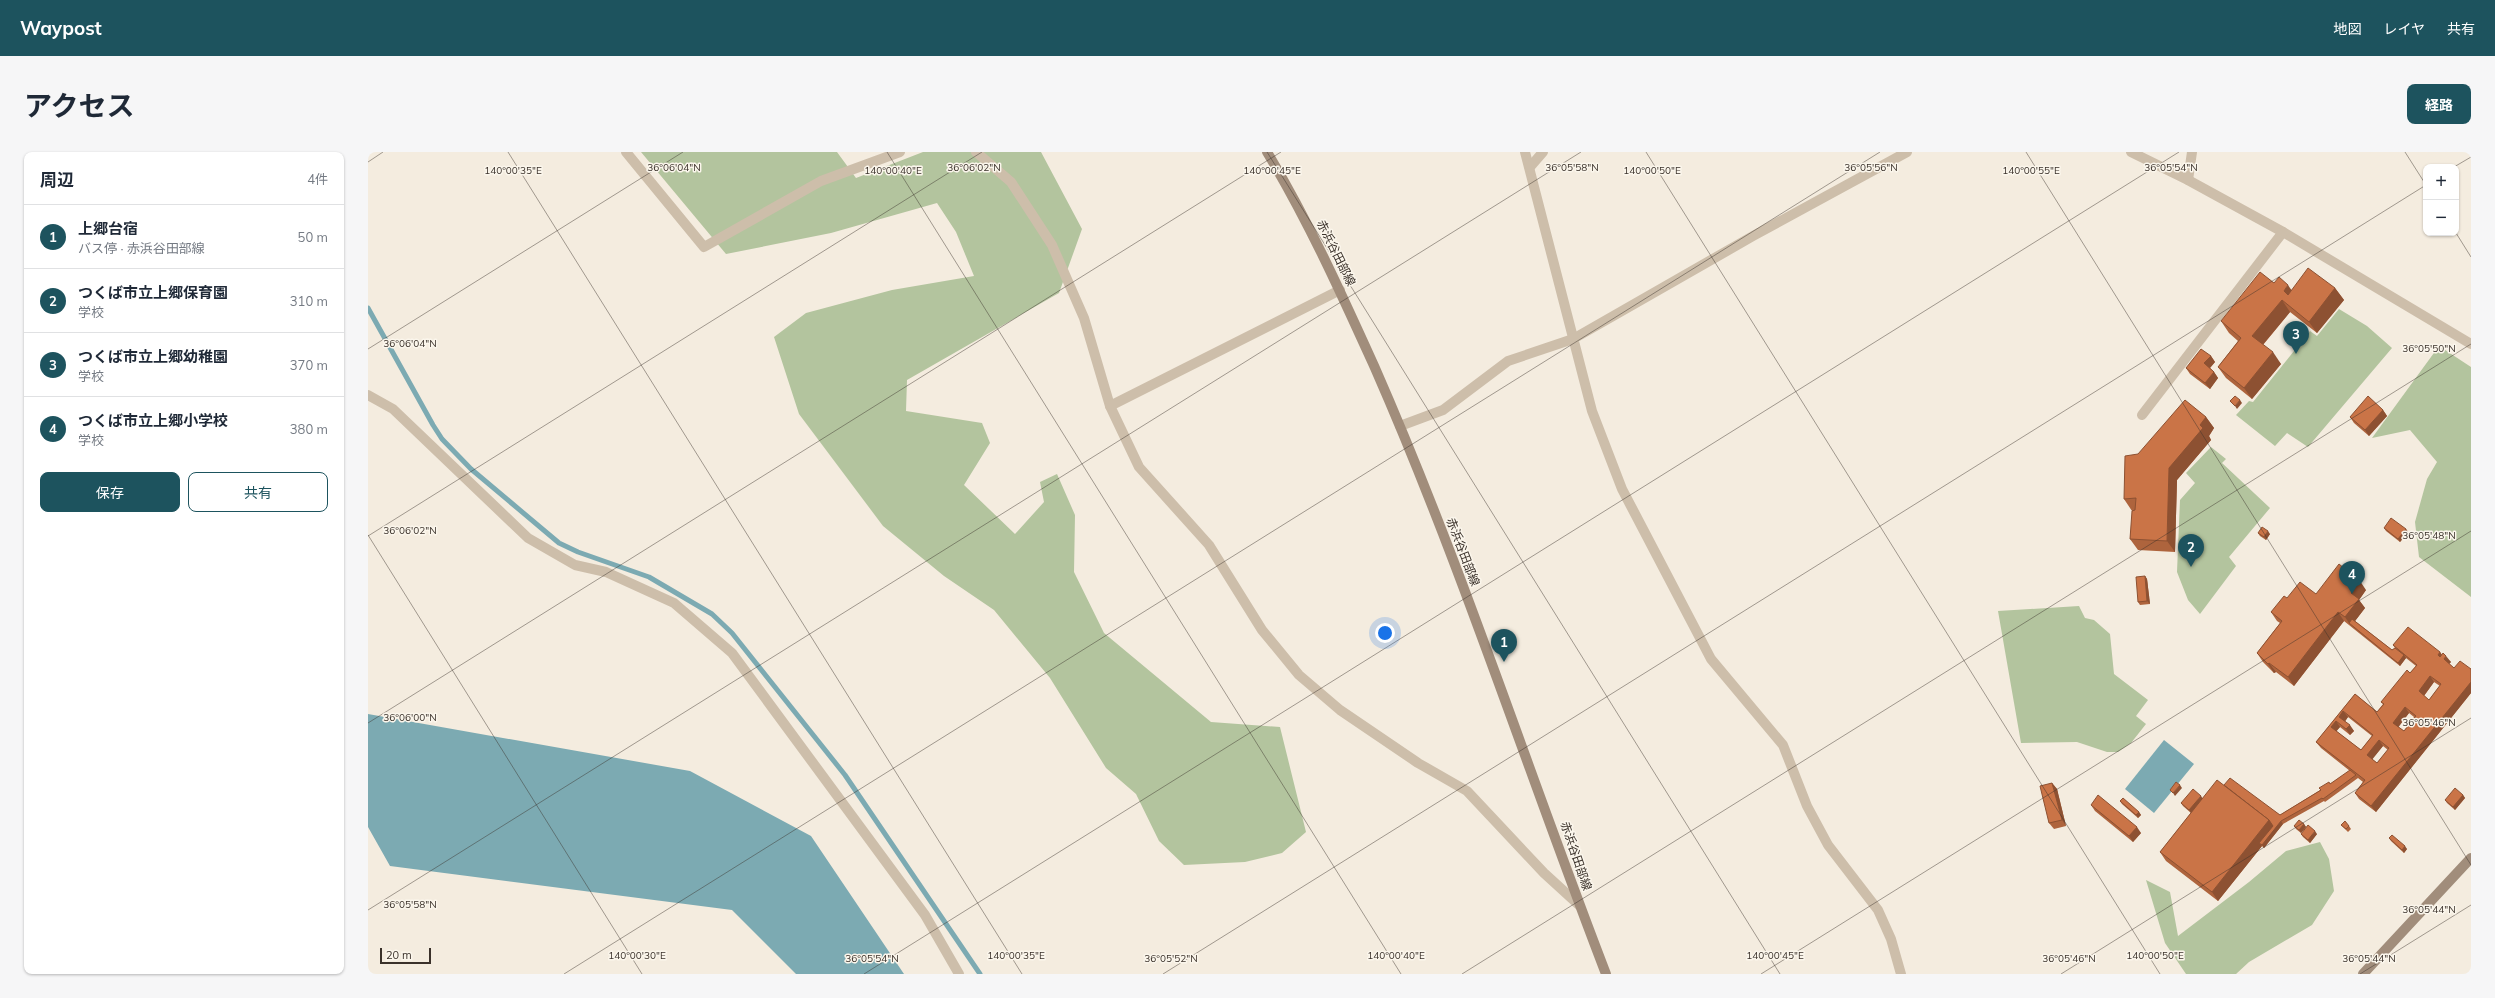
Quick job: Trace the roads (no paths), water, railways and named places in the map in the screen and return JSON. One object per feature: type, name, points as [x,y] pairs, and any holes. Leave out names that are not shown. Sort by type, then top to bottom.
[{"type":"main road","name":"赤浜谷田部線","points":[[1267,152],[1316,237],[1400,426],[1524,748],[1579,905],[1606,974]]},
{"type":"main road","points":[[2364,974],[2471,858]]},
{"type":"street","points":[[626,152],[704,247],[821,181],[900,152]]},
{"type":"street","points":[[976,152],[1011,182],[1052,245],[1084,318],[1110,406],[1139,467],[1208,545],[1262,630],[1299,675],[1340,710],[1418,762],[1467,791],[1544,873],[1579,905]]},
{"type":"street","points":[[1525,152],[1592,411],[1622,488],[1711,659],[1783,745],[1807,806],[1828,845],[1878,910],[1891,939],[1901,974]]},
{"type":"street","points":[[1530,167],[1543,152]]},
{"type":"street","points":[[1400,426],[1443,410],[1508,361],[1574,339],[1754,236],[1907,152]]},
{"type":"street","points":[[2131,152],[2188,180],[2283,232],[2430,322],[2471,344]]},
{"type":"street","points":[[2188,180],[2192,152]]},
{"type":"street","points":[[2142,414],[2283,232]]},
{"type":"street","points":[[1110,406],[1340,290]]},
{"type":"street","points":[[368,395],[393,409],[528,538],[575,565],[606,572],[674,603],[732,654],[925,915],[959,974]]},
{"type":"water","points":[[368,714],[690,771],[811,836],[904,974],[796,974],[732,910],[390,866],[368,827]]},
{"type":"water","points":[[2164,740],[2194,764],[2154,813],[2125,789]]},
{"type":"waterway","points":[[368,308],[433,425],[442,439],[471,469],[559,543],[578,552],[649,577],[712,614],[732,633],[845,775],[980,974]]},
{"type":"place","name":"つくば市立上郷幼稚園","points":[[2296,354]]},
{"type":"place","name":"つくば市立上郷保育園","points":[[2191,567]]},
{"type":"place","name":"つくば市立上郷小学校","points":[[2352,594]]},
{"type":"place","name":"上郷台宿","points":[[1504,662]]}]
